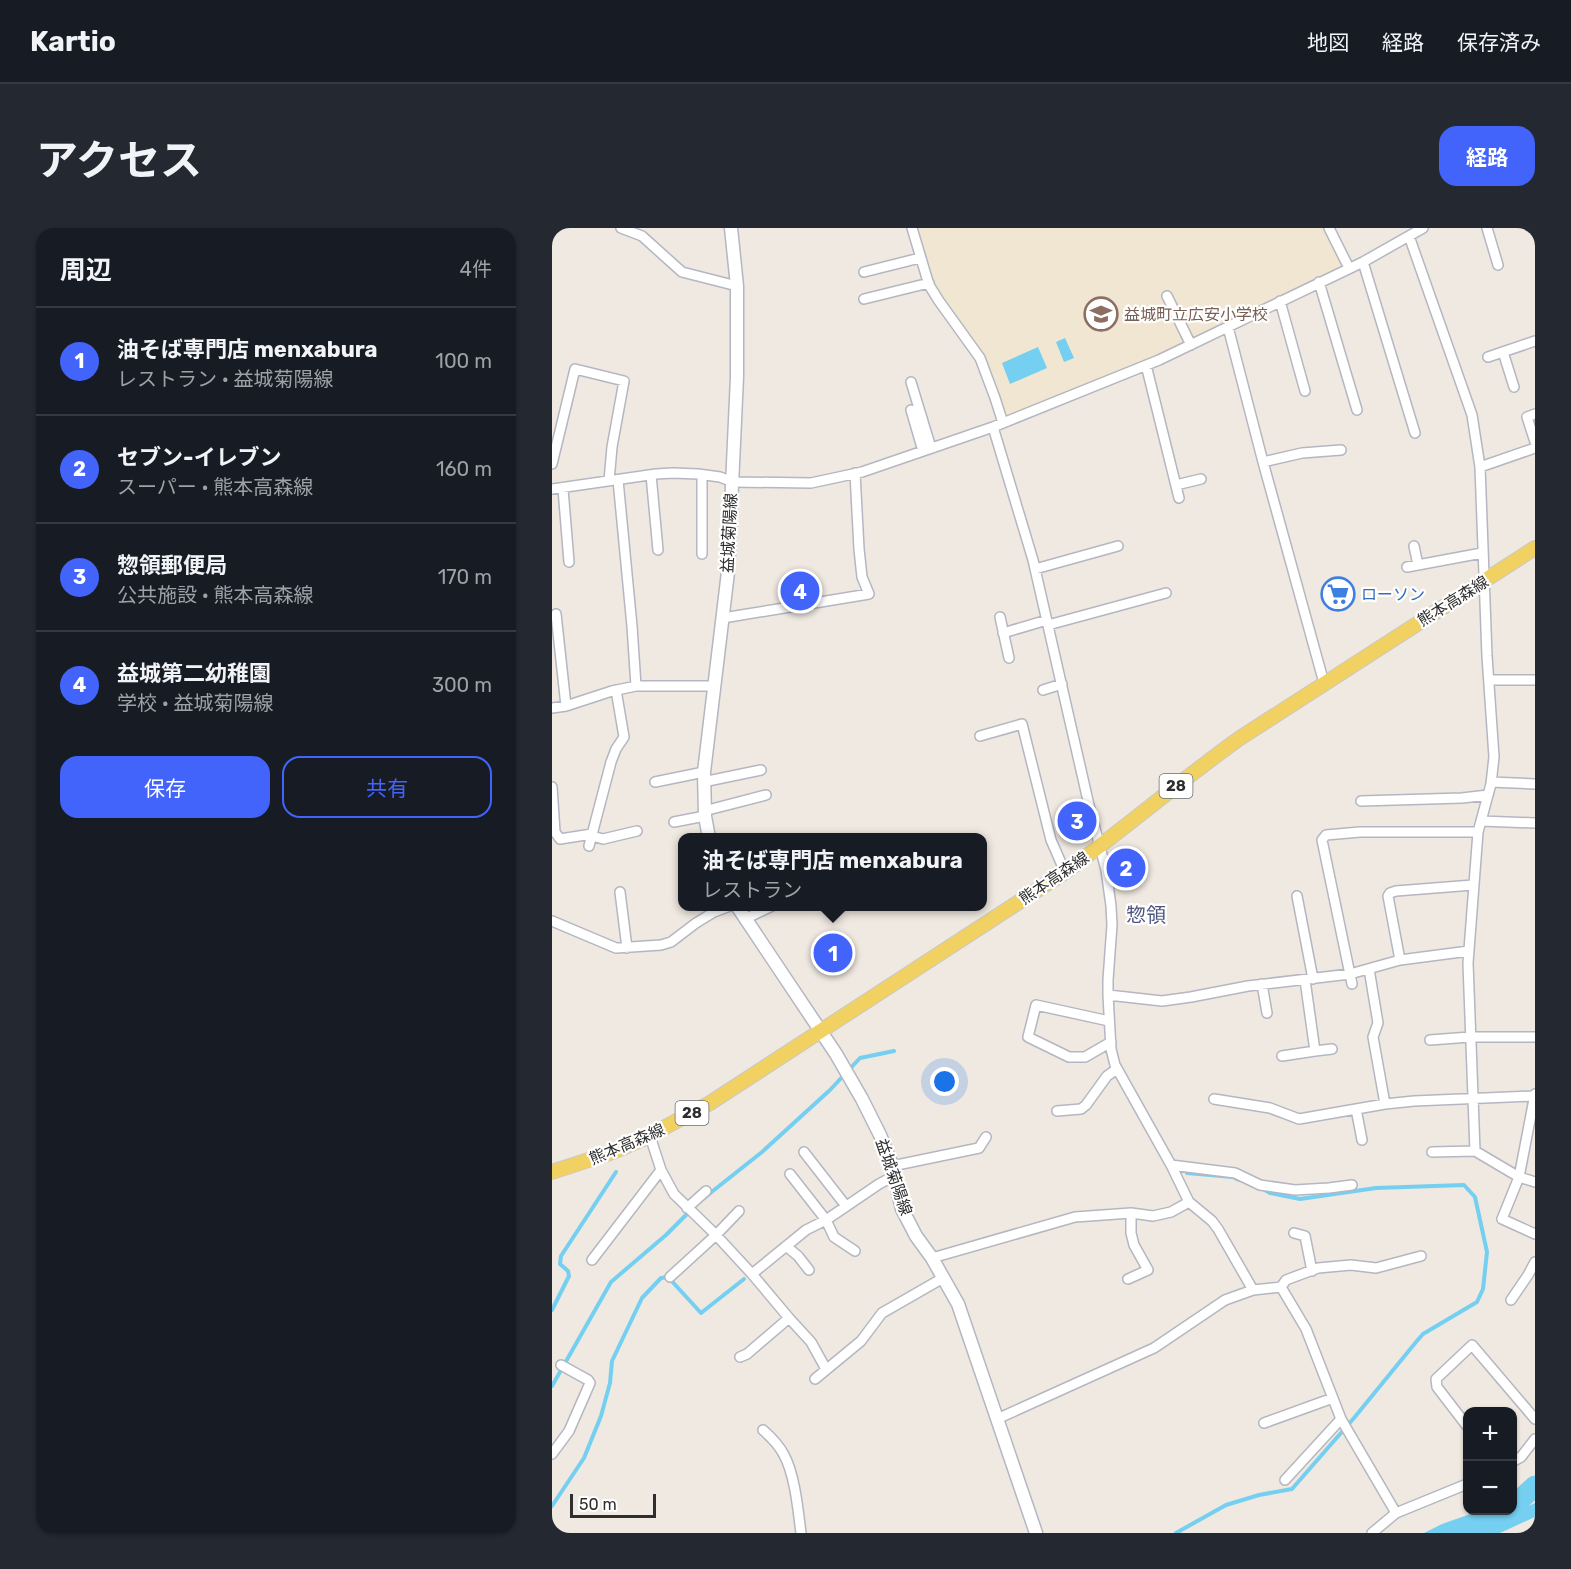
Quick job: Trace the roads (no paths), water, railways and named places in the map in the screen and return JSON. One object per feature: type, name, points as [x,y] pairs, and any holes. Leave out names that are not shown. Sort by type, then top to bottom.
[{"type":"main road","name":"益城菊陽線","points":[[708,833],[704,813],[704,777],[728,572],[737,377],[737,286],[731,228]]},
{"type":"main road","name":"熊本高森線","points":[[552,1172],[613,1152],[650,1136],[710,1103],[1065,872],[1240,738],[1535,548]]},
{"type":"main road","name":"益城菊陽線","points":[[740,911],[822,1031],[851,1079],[880,1136],[893,1171],[902,1209],[958,1304],[1036,1533]]},
{"type":"street","points":[[621,228],[642,236],[682,272],[737,286]]},
{"type":"street","points":[[912,228],[928,283],[980,358],[995,398],[998,425],[1035,569],[1106,870],[1111,906],[1109,1021],[1111,1049],[1117,1069],[1189,1202],[1218,1229],[1253,1290]]},
{"type":"street","points":[[1329,228],[1349,268]]},
{"type":"street","points":[[552,489],[673,473],[720,477],[733,482],[812,483],[855,473],[998,425],[1146,365],[1363,262],[1423,228]]},
{"type":"street","points":[[1487,228],[1498,265]]},
{"type":"street","points":[[1409,236],[1472,415],[1480,467],[1482,553],[1494,757],[1491,782],[1478,832],[1468,963],[1475,1151]]},
{"type":"street","points":[[864,272],[920,258]]},
{"type":"street","points":[[1363,262],[1415,433]]},
{"type":"street","points":[[1318,282],[1357,410]]},
{"type":"street","points":[[864,299],[928,283]]},
{"type":"street","points":[[1167,296],[1191,345]]},
{"type":"street","points":[[1280,301],[1305,392]]},
{"type":"street","points":[[1228,327],[1324,683]]},
{"type":"street","points":[[1488,357],[1535,341]]},
{"type":"street","points":[[1503,352],[1514,387]]},
{"type":"street","points":[[1146,365],[1179,498]]},
{"type":"street","points":[[552,464],[575,369],[624,381],[612,447],[632,626],[636,686]]},
{"type":"street","points":[[911,382],[927,449]]},
{"type":"street","points":[[910,410],[927,449]]},
{"type":"street","points":[[1535,414],[1527,417],[1535,442]]},
{"type":"street","points":[[1480,467],[1535,448]]},
{"type":"street","points":[[1263,462],[1302,453],[1341,450]]},
{"type":"street","points":[[723,618],[869,594],[862,577],[855,473]]},
{"type":"street","points":[[651,475],[658,550]]},
{"type":"street","points":[[702,475],[702,554]]},
{"type":"street","points":[[1176,485],[1201,478]]},
{"type":"street","points":[[563,489],[569,562]]},
{"type":"street","points":[[1035,569],[1118,546]]},
{"type":"street","points":[[1414,546],[1418,565]]},
{"type":"street","points":[[1407,567],[1482,553]]},
{"type":"street","points":[[1003,633],[1166,593]]},
{"type":"street","points":[[556,614],[566,706]]},
{"type":"street","points":[[1000,617],[1009,658]]},
{"type":"street","points":[[1489,680],[1535,680]]},
{"type":"street","points":[[1043,690],[1062,684]]},
{"type":"street","points":[[552,708],[636,686],[714,686]]},
{"type":"street","points":[[589,846],[611,762],[624,737],[616,690]]},
{"type":"street","points":[[980,736],[1023,724],[1051,840],[1065,872]]},
{"type":"street","points":[[655,782],[761,770]]},
{"type":"street","points":[[1491,782],[1535,784]]},
{"type":"street","points":[[552,787],[555,832],[560,839],[592,835],[603,839],[637,831]]},
{"type":"street","points":[[674,822],[766,795]]},
{"type":"street","points":[[1361,801],[1488,795]]},
{"type":"street","points":[[1480,821],[1535,823]]},
{"type":"street","points":[[1352,984],[1322,840],[1326,835],[1360,831],[1478,832]]},
{"type":"street","points":[[1400,960],[1388,896],[1390,893],[1473,885]]},
{"type":"street","points":[[620,892],[627,948]]},
{"type":"street","points":[[1297,896],[1309,979],[1315,1051]]},
{"type":"street","points":[[552,921],[616,948],[627,948],[671,942],[717,911]]},
{"type":"street","points":[[745,919],[762,911]]},
{"type":"street","points":[[1108,995],[1162,1001],[1262,984],[1350,974],[1400,960],[1469,951]]},
{"type":"street","points":[[1369,969],[1378,1023],[1373,1037],[1385,1104]]},
{"type":"street","points":[[1262,984],[1267,1013]]},
{"type":"street","points":[[1109,1021],[1036,1005],[1028,1037],[1068,1057],[1085,1057],[1111,1042]]},
{"type":"street","points":[[1430,1040],[1470,1037],[1535,1037]]},
{"type":"street","points":[[1282,1056],[1332,1049]]},
{"type":"street","points":[[1057,1111],[1081,1109],[1107,1076],[1117,1069]]},
{"type":"street","points":[[1214,1099],[1270,1108],[1299,1119],[1414,1101],[1534,1095],[1532,1126],[1519,1177],[1502,1219],[1535,1234]]},
{"type":"street","points":[[1356,1109],[1362,1140]]},
{"type":"street","points":[[650,1136],[661,1170],[674,1194],[752,1274],[811,1342],[826,1368]]},
{"type":"street","points":[[752,1274],[806,1230],[826,1220],[879,1184],[893,1171],[979,1148],[986,1137]]},
{"type":"street","points":[[1432,1152],[1475,1151],[1519,1177],[1535,1182]]},
{"type":"street","points":[[804,1152],[846,1206]]},
{"type":"street","points":[[1171,1165],[1235,1173],[1260,1185],[1295,1190],[1352,1185]]},
{"type":"street","points":[[592,1260],[661,1170]]},
{"type":"street","points":[[790,1174],[826,1220],[834,1237],[855,1251]]},
{"type":"street","points":[[687,1208],[706,1191]]},
{"type":"street","points":[[932,1258],[1075,1217],[1131,1213],[1153,1216],[1171,1212],[1189,1202]]},
{"type":"street","points":[[670,1277],[716,1235],[739,1210]]},
{"type":"street","points":[[1128,1279],[1148,1269],[1134,1245],[1131,1233],[1131,1213]]},
{"type":"street","points":[[1294,1233],[1305,1236],[1312,1271]]},
{"type":"street","points":[[786,1246],[809,1270]]},
{"type":"street","points":[[997,1419],[1154,1348],[1225,1300],[1253,1290],[1281,1287],[1286,1280],[1318,1268],[1351,1265],[1376,1268],[1421,1256]]},
{"type":"street","points":[[1511,1300],[1535,1262]]},
{"type":"street","points":[[815,1378],[861,1341],[882,1313],[943,1278]]},
{"type":"street","points":[[1281,1287],[1305,1329],[1341,1419],[1395,1513]]},
{"type":"street","points":[[740,1357],[747,1354],[789,1318]]},
{"type":"street","points":[[1463,1421],[1437,1387],[1436,1379],[1472,1345],[1535,1419]]},
{"type":"street","points":[[552,1454],[569,1431],[590,1383],[561,1365]]},
{"type":"street","points":[[1264,1423],[1333,1398]]},
{"type":"street","points":[[1285,1480],[1341,1419]]},
{"type":"street","points":[[763,1430],[784,1454],[789,1467],[801,1533]]},
{"type":"street","points":[[1514,1461],[1521,1457],[1535,1439]]},
{"type":"street","points":[[1372,1533],[1395,1513],[1463,1486]]},
{"type":"water","points":[[1065,338],[1074,358],[1064,362],[1056,342]]},
{"type":"water","points":[[1038,347],[1047,368],[1010,384],[1002,363]]},
{"type":"water","points":[[1517,1496],[1526,1507],[1535,1503],[1535,1517],[1500,1533],[1424,1533],[1468,1515],[1517,1515]]},
{"type":"waterway","points":[[704,1198],[762,1152],[830,1090],[860,1058],[894,1051]]},
{"type":"waterway","points":[[552,1310],[569,1276],[568,1271],[560,1264],[561,1256],[616,1172]]},
{"type":"waterway","points":[[1187,1173],[1233,1177],[1239,1180]]},
{"type":"waterway","points":[[1176,1533],[1226,1505],[1259,1495],[1292,1489],[1423,1334],[1477,1302],[1483,1289],[1487,1252],[1475,1197],[1464,1185],[1376,1188],[1300,1199],[1270,1193],[1263,1189]]},
{"type":"waterway","points":[[552,1386],[611,1282],[689,1212]]},
{"type":"waterway","points":[[552,1506],[584,1458],[601,1416],[610,1383],[612,1361],[642,1298],[661,1278],[668,1277],[701,1313],[744,1279]]},
{"type":"waterway","points":[[1517,1502],[1535,1486]]},
{"type":"place","name":"益城町立広安小学校","points":[[1101,314]]},
{"type":"place","name":"益城第二幼稚園","points":[[800,591]]},
{"type":"place","name":"ローソン","points":[[1338,594]]},
{"type":"place","name":"惣領郵便局","points":[[1077,821]]},
{"type":"place","name":"セブン-イレブン","points":[[1126,868]]},
{"type":"place","name":"油そば専門店 menxabura","points":[[833,953]]},
{"type":"district","name":"惣領","points":[[1146,915]]}]
